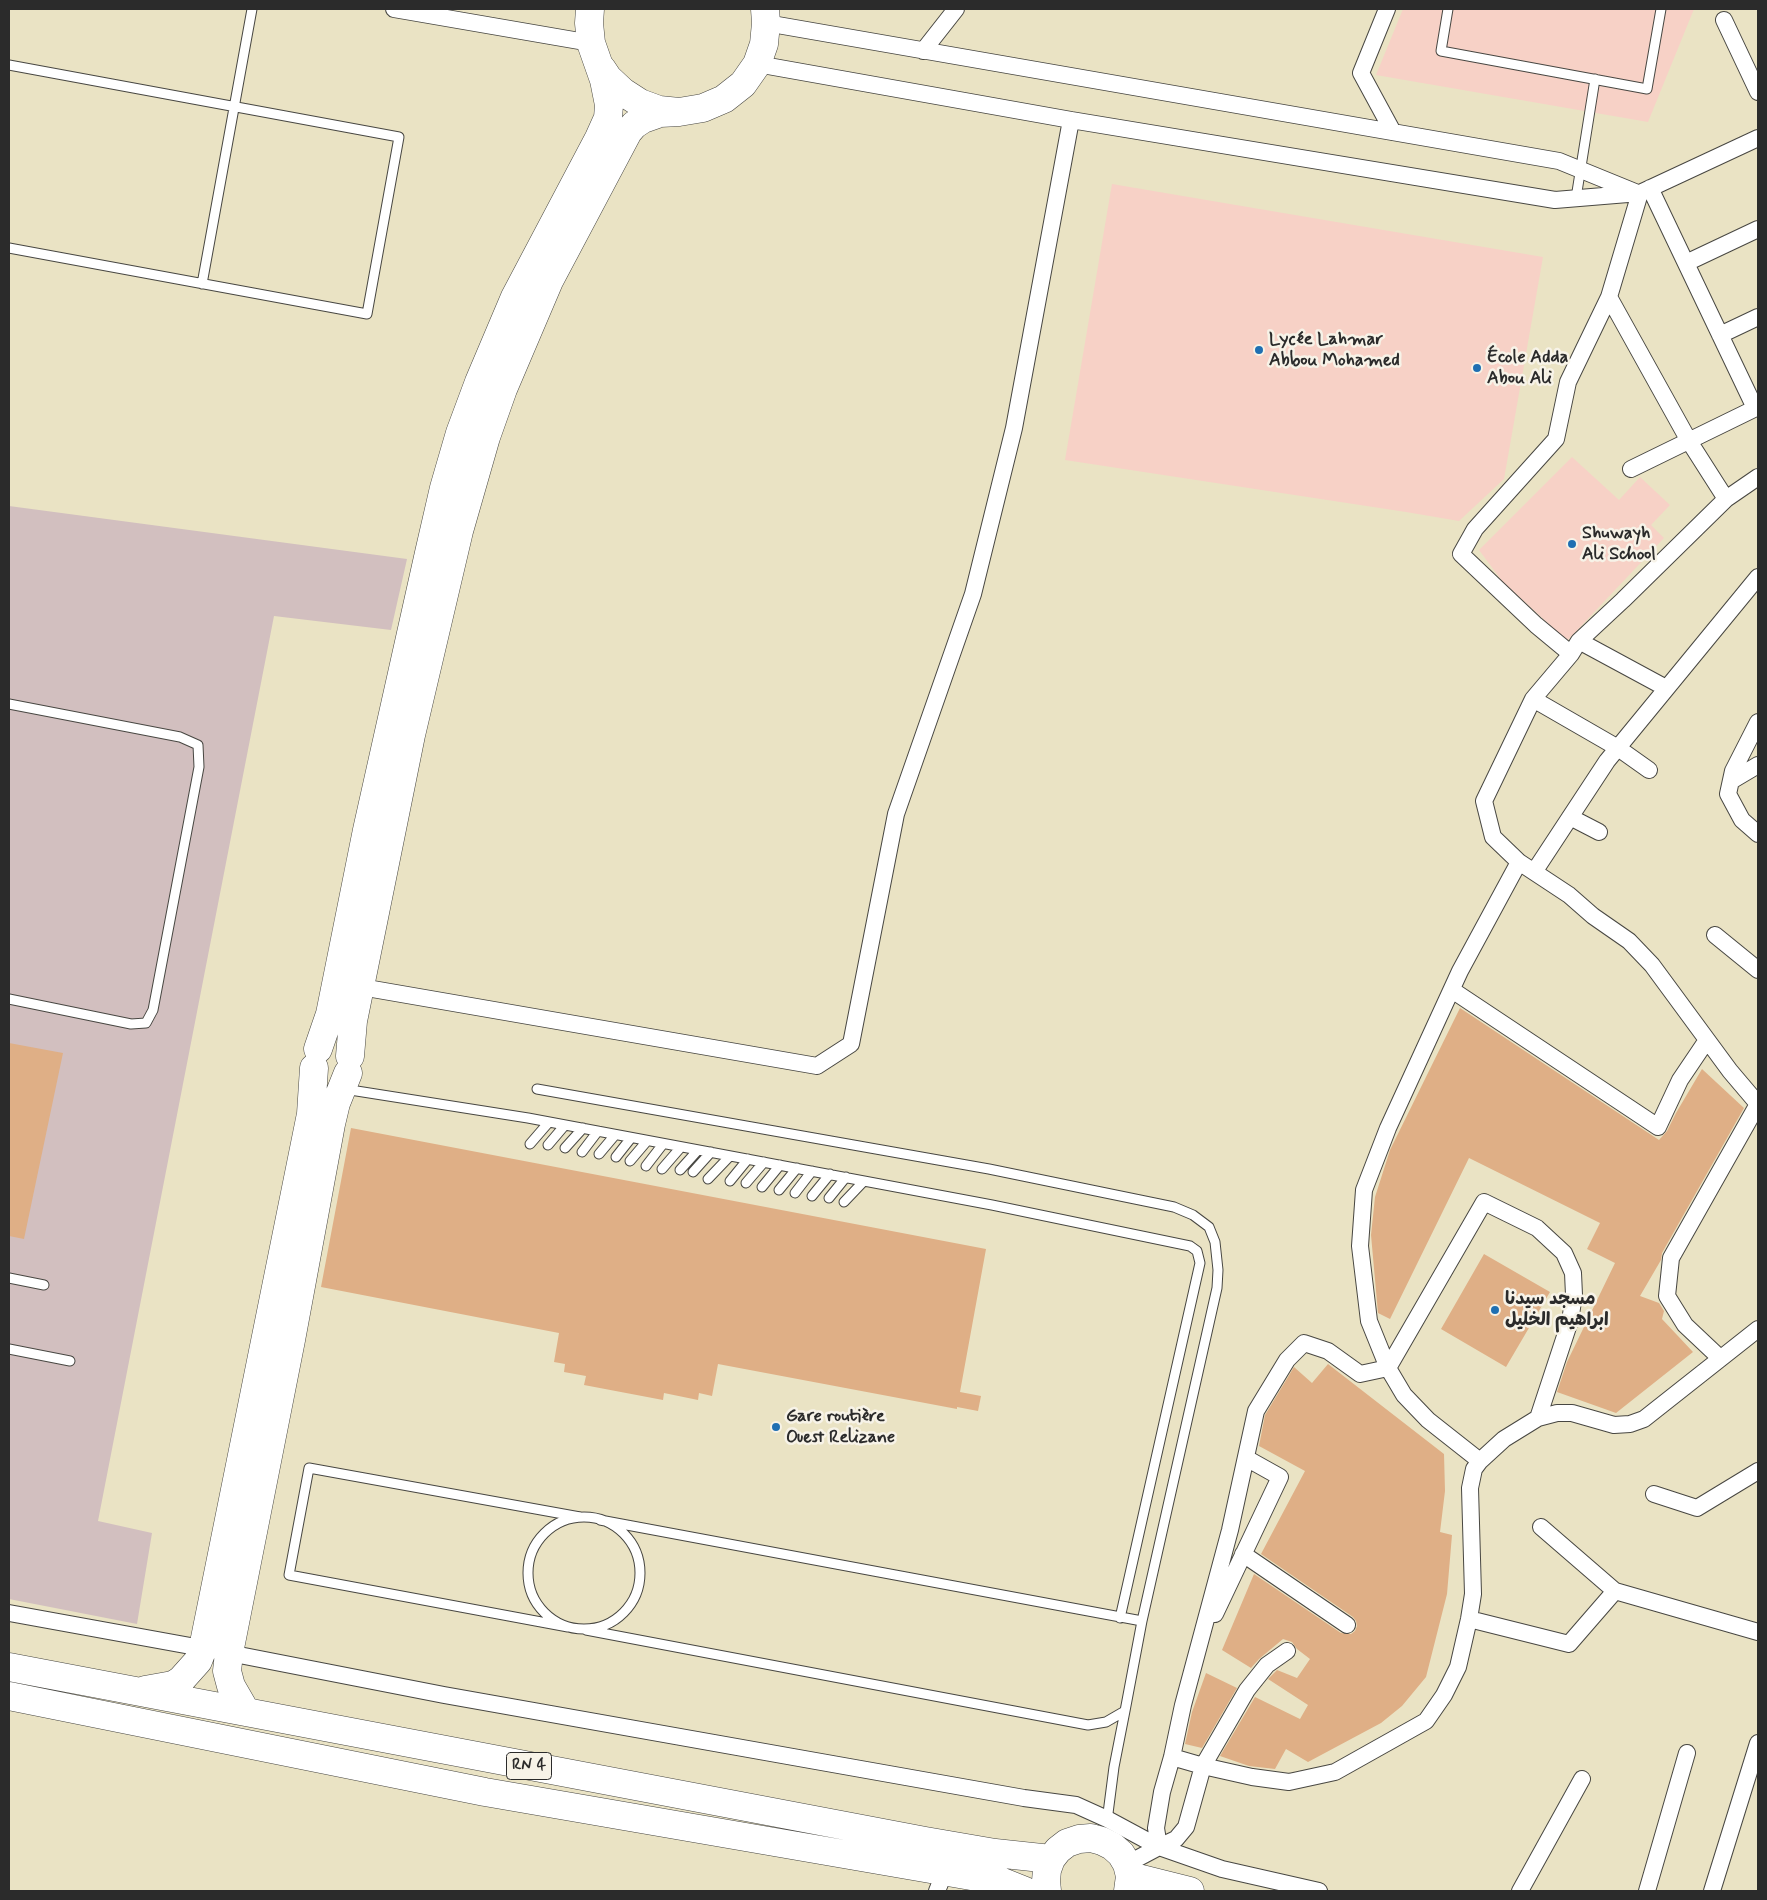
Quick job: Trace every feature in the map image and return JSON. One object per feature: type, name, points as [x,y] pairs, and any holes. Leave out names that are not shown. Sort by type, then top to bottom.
[{"type":"highway","points":[[246,1712],[231,1686],[227,1671],[216,1650],[311,1114],[316,1059],[330,1014],[371,811],[444,488],[460,433],[479,382],[515,297],[606,123],[609,105],[594,52],[588,22],[590,9]]},
{"type":"highway","points":[[139,1691],[166,1687],[181,1680],[198,1661],[216,1650],[285,1368],[331,1124],[346,1072],[353,1021],[411,735],[456,540],[486,437],[503,389],[550,281],[628,132],[638,122],[651,116],[702,108],[724,99],[743,84],[756,64],[764,44],[766,16]]},
{"type":"highway","points":[[594,52],[608,78],[623,92],[640,103],[659,110],[679,112]]},
{"type":"highway","points":[[316,1059],[317,1074],[327,1081],[339,1080],[346,1072]]},
{"type":"highway","name":"RN 4","points":[[9,1667],[925,1841],[1051,1860]]},
{"type":"highway","name":"RN 4","points":[[9,1696],[941,1881],[1000,1881],[1025,1891]]},
{"type":"highway","points":[[1047,1891],[1047,1870],[1058,1850],[1068,1843],[1079,1839],[1091,1838],[1105,1830],[1112,1846],[1121,1854],[1128,1877],[1190,1891]]},
{"type":"street","points":[[394,9],[594,52]]},
{"type":"street","points":[[923,51],[956,9]]},
{"type":"street","points":[[1387,9],[1361,73],[1393,132]]},
{"type":"street","points":[[766,16],[923,51],[1559,161],[1645,191],[1686,263],[1757,408],[1631,469]]},
{"type":"street","points":[[1724,20],[1758,92]]},
{"type":"street","points":[[756,64],[1071,120],[1555,200],[1645,191],[1758,138]]},
{"type":"street","points":[[361,987],[818,1066],[851,1044],[896,814],[973,594],[1014,428],[1071,120]]},
{"type":"street","points":[[1645,191],[1609,297],[1568,382],[1556,439],[1475,529],[1461,554],[1536,625],[1575,648],[1666,688]]},
{"type":"street","points":[[1686,263],[1758,229]]},
{"type":"street","points":[[1609,297],[1689,441],[1726,499]]},
{"type":"street","points":[[1720,335],[1758,317]]},
{"type":"street","points":[[1720,1358],[1685,1325],[1667,1296],[1671,1258],[1758,1104],[1730,1071],[1652,965],[1629,941],[1569,895],[1519,862],[1493,837],[1484,801],[1533,699],[1575,648],[1726,499],[1757,481]]},
{"type":"street","points":[[1534,872],[1618,748],[1758,577]]},
{"type":"street","points":[[1533,699],[1618,748],[1649,770]]},
{"type":"street","points":[[1758,722],[1733,771],[1728,794],[1742,820],[1758,834]]},
{"type":"street","points":[[1731,781],[1758,765]]},
{"type":"street","points":[[1570,817],[1599,832]]},
{"type":"street","points":[[1480,1460],[1428,1420],[1404,1395],[1388,1368],[1369,1321],[1360,1246],[1364,1190],[1388,1128],[1452,990],[1519,862]]},
{"type":"street","points":[[1715,935],[1758,970]]},
{"type":"street","points":[[1452,990],[1658,1127],[1680,1080],[1707,1040]]},
{"type":"street","points":[[1159,1847],[1156,1828],[1162,1792],[1230,1530],[1256,1411],[1287,1360],[1304,1343],[1328,1351],[1360,1374],[1388,1368],[1484,1202],[1537,1228],[1564,1253],[1573,1273],[1574,1295],[1570,1321],[1538,1418]]},
{"type":"street","points":[[1172,1757],[1252,1777],[1289,1782],[1334,1772],[1426,1721],[1444,1695],[1458,1667],[1469,1619],[1473,1594],[1470,1488],[1474,1469],[1480,1460],[1504,1439],[1538,1418],[1557,1413],[1572,1413],[1614,1425],[1630,1424],[1644,1419],[1758,1329]]},
{"type":"street","points":[[1197,1652],[1280,1477],[1246,1458]]},
{"type":"street","points":[[1654,1494],[1697,1508],[1758,1472]]},
{"type":"street","points":[[1540,1527],[1615,1591],[1758,1632]]},
{"type":"street","points":[[1243,1554],[1347,1625]]},
{"type":"street","points":[[1469,1619],[1568,1644],[1615,1591]]},
{"type":"street","points":[[9,1613],[216,1650],[444,1695],[1024,1798],[1076,1805],[1105,1830],[1222,1869],[1319,1891]]},
{"type":"street","points":[[1128,1877],[1159,1847],[1176,1839],[1186,1827],[1203,1766],[1247,1690],[1267,1664],[1287,1651]]},
{"type":"street","points":[[1712,1891],[1758,1743]]},
{"type":"street","points":[[1647,1891],[1688,1753]]},
{"type":"street","points":[[1520,1891],[1582,1779]]},
{"type":"lane","points":[[202,284],[252,9]]},
{"type":"lane","points":[[1448,9],[1441,51],[1647,89],[1661,9]]},
{"type":"lane","points":[[9,65],[399,137],[367,314],[9,248]]},
{"type":"lane","points":[[1576,198],[1595,79]]},
{"type":"lane","points":[[9,704],[180,737],[198,745],[200,767],[153,1010],[146,1023],[131,1024],[9,1000]]},
{"type":"lane","points":[[346,1072],[549,1122],[1001,1207],[1190,1246],[1197,1251],[1200,1263],[1120,1618]]},
{"type":"lane","points":[[537,1089],[989,1169],[1174,1207],[1193,1215],[1209,1228],[1216,1242],[1217,1288],[1142,1621],[1114,1767],[1105,1830]]},
{"type":"lane","points":[[530,1144],[549,1122]]},
{"type":"lane","points":[[548,1145],[565,1125]]},
{"type":"lane","points":[[565,1148],[583,1128]]},
{"type":"lane","points":[[582,1152],[598,1131]]},
{"type":"lane","points":[[599,1154],[615,1134]]},
{"type":"lane","points":[[616,1157],[631,1138]]},
{"type":"lane","points":[[630,1160],[647,1141]]},
{"type":"lane","points":[[646,1166],[663,1144]]},
{"type":"lane","points":[[662,1169],[681,1148]]},
{"type":"lane","points":[[680,1170],[698,1150]]},
{"type":"lane","points":[[693,1172],[711,1152]]},
{"type":"lane","points":[[708,1179],[730,1156]]},
{"type":"lane","points":[[730,1180],[748,1159]]},
{"type":"lane","points":[[746,1183],[764,1162]]},
{"type":"lane","points":[[762,1187],[780,1165]]},
{"type":"lane","points":[[779,1190],[798,1168]]},
{"type":"lane","points":[[795,1192],[812,1171]]},
{"type":"lane","points":[[812,1196],[830,1174]]},
{"type":"lane","points":[[829,1198],[846,1178]]},
{"type":"lane","points":[[844,1202],[864,1181]]},
{"type":"lane","points":[[9,1278],[44,1285]]},
{"type":"lane","points":[[9,1349],[70,1361]]},
{"type":"lane","points":[[1125,1711],[1106,1722],[1088,1725],[289,1575],[309,1468],[1142,1621]]},
{"type":"lane","points":[[568,1627],[550,1618],[537,1604],[529,1586],[528,1567],[534,1548],[545,1533],[561,1522],[580,1517]]},
{"type":"lane","points":[[586,1630],[605,1626],[622,1616],[634,1600],[640,1580],[639,1561],[631,1543],[618,1529],[600,1520]]},
{"type":"shaded area","points":[[1403,9],[1694,9],[1648,122],[1376,75]]},
{"type":"shaded area","name":"Lycée Lahmar Abbou Mohamed","points":[[1112,184],[1543,257],[1504,479],[1459,521],[1065,460]]},
{"type":"shaded area","name":"Shuwayh Ali School","points":[[1572,457],[1619,500],[1640,477],[1670,505],[1651,525],[1664,538],[1567,641],[1502,581],[1479,550]]},
{"type":"shaded area","points":[[9,506],[407,559],[391,630],[274,616],[98,1521],[152,1533],[137,1624],[9,1599]]},
{"type":"building","points":[[1460,1008],[1659,1140],[1667,1131],[1702,1069],[1744,1108],[1662,1253],[1661,1260],[1640,1296],[1659,1303],[1664,1311],[1662,1319],[1693,1352],[1616,1413],[1557,1392],[1567,1362],[1615,1263],[1587,1249],[1600,1223],[1469,1158],[1390,1319],[1378,1313],[1371,1235],[1375,1197],[1390,1150]]},
{"type":"building","points":[[9,1043],[63,1053],[24,1239],[9,1236]]},
{"type":"building","points":[[351,1128],[986,1249],[960,1392],[981,1396],[978,1411],[957,1407],[957,1409],[718,1364],[712,1396],[699,1393],[698,1400],[664,1393],[663,1400],[584,1385],[586,1376],[564,1372],[565,1364],[554,1362],[559,1333],[321,1287]]},
{"type":"building","name":"مسجد سيدنا ابراهيم الخليل","points":[[1484,1254],[1550,1292],[1506,1367],[1441,1329]]},
{"type":"building","points":[[1328,1364],[1444,1454],[1445,1491],[1440,1532],[1452,1535],[1447,1594],[1426,1677],[1402,1706],[1381,1723],[1308,1762],[1286,1749],[1275,1769],[1249,1766],[1220,1756],[1255,1697],[1300,1719],[1308,1705],[1268,1679],[1277,1670],[1297,1678],[1310,1659],[1297,1649],[1292,1642],[1283,1639],[1251,1668],[1222,1650],[1254,1574],[1341,1633],[1351,1634],[1357,1626],[1353,1617],[1261,1554],[1305,1471],[1259,1446],[1265,1415],[1294,1367],[1312,1383]]},
{"type":"building","points":[[1206,1673],[1237,1688],[1202,1748],[1185,1744],[1192,1712]]},
{"type":"place","name":"Lycée Lahmar Abbou Mohamed","points":[[1259,350]]},
{"type":"place","name":"École Adda Abou Ali","points":[[1477,368]]},
{"type":"place","name":"Shuwayh Ali School","points":[[1572,544]]},
{"type":"place","name":"مسجد سيدنا ابراهيم الخليل","points":[[1495,1310]]},
{"type":"place","name":"Gare routière Ouest Relizane","points":[[776,1427]]}]
